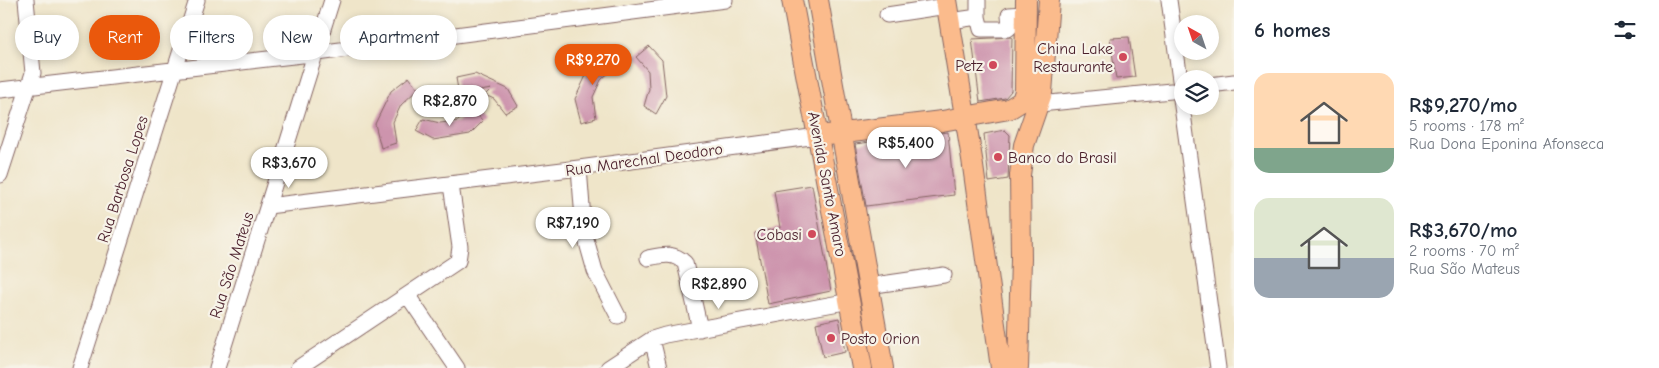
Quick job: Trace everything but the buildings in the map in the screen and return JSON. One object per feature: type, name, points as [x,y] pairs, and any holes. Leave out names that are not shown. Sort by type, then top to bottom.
[{"type":"main road","name":"Avenida Santo Amaro","points":[[792,0],[862,368]]},
{"type":"main road","name":"Avenida Santo Amaro","points":[[818,0],[883,368]]},
{"type":"main road","points":[[1018,368],[1021,259],[1020,174],[1024,145],[1040,104],[1045,75],[1048,0]]},
{"type":"main road","points":[[948,9],[1001,368]]},
{"type":"main road","name":"Rua Marechal Deodoro","points":[[818,136],[965,117],[1009,109],[1018,104],[1026,91],[1020,10]]},
{"type":"street","points":[[0,175],[33,73],[26,0]]},
{"type":"street","name":"Rua Barbosa Lopes","points":[[80,368],[197,0]]},
{"type":"street","name":"Rua São Mateus","points":[[327,15],[332,0]]},
{"type":"street","points":[[330,51],[623,7],[726,0]]},
{"type":"street","points":[[978,0],[979,26],[984,30],[1010,27],[1020,10],[1009,0]]},
{"type":"street","points":[[1170,0],[1178,70]]},
{"type":"street","points":[[887,15],[948,9],[978,17]]},
{"type":"street","points":[[0,90],[263,59]]},
{"type":"street","name":"Rua São Mateus","points":[[216,368],[313,60]]},
{"type":"street","points":[[1219,84],[1234,82]]},
{"type":"street","points":[[1040,104],[1174,91]]},
{"type":"street","points":[[1183,115],[1218,368]]},
{"type":"street","name":"Rua Marechal Deodoro","points":[[268,206],[450,185],[818,136]]},
{"type":"street","points":[[579,168],[584,232],[595,271],[618,316]]},
{"type":"street","points":[[298,368],[455,265],[460,257],[450,185]]},
{"type":"street","points":[[648,258],[670,254],[678,256],[685,263],[700,329]]},
{"type":"street","points":[[868,286],[944,275]]},
{"type":"street","points":[[408,296],[457,368]]},
{"type":"street","points":[[608,368],[652,339],[850,301]]},
{"type":"street","points":[[652,339],[659,368]]},
{"type":"place","name":"China Lake Restaurante","points":[[1123,57]]},
{"type":"place","name":"Petz","points":[[993,65]]},
{"type":"place","name":"Banco do Brasil","points":[[998,157]]},
{"type":"place","name":"Cobasi","points":[[812,234]]},
{"type":"place","name":"Posto Orion","points":[[831,338]]}]
